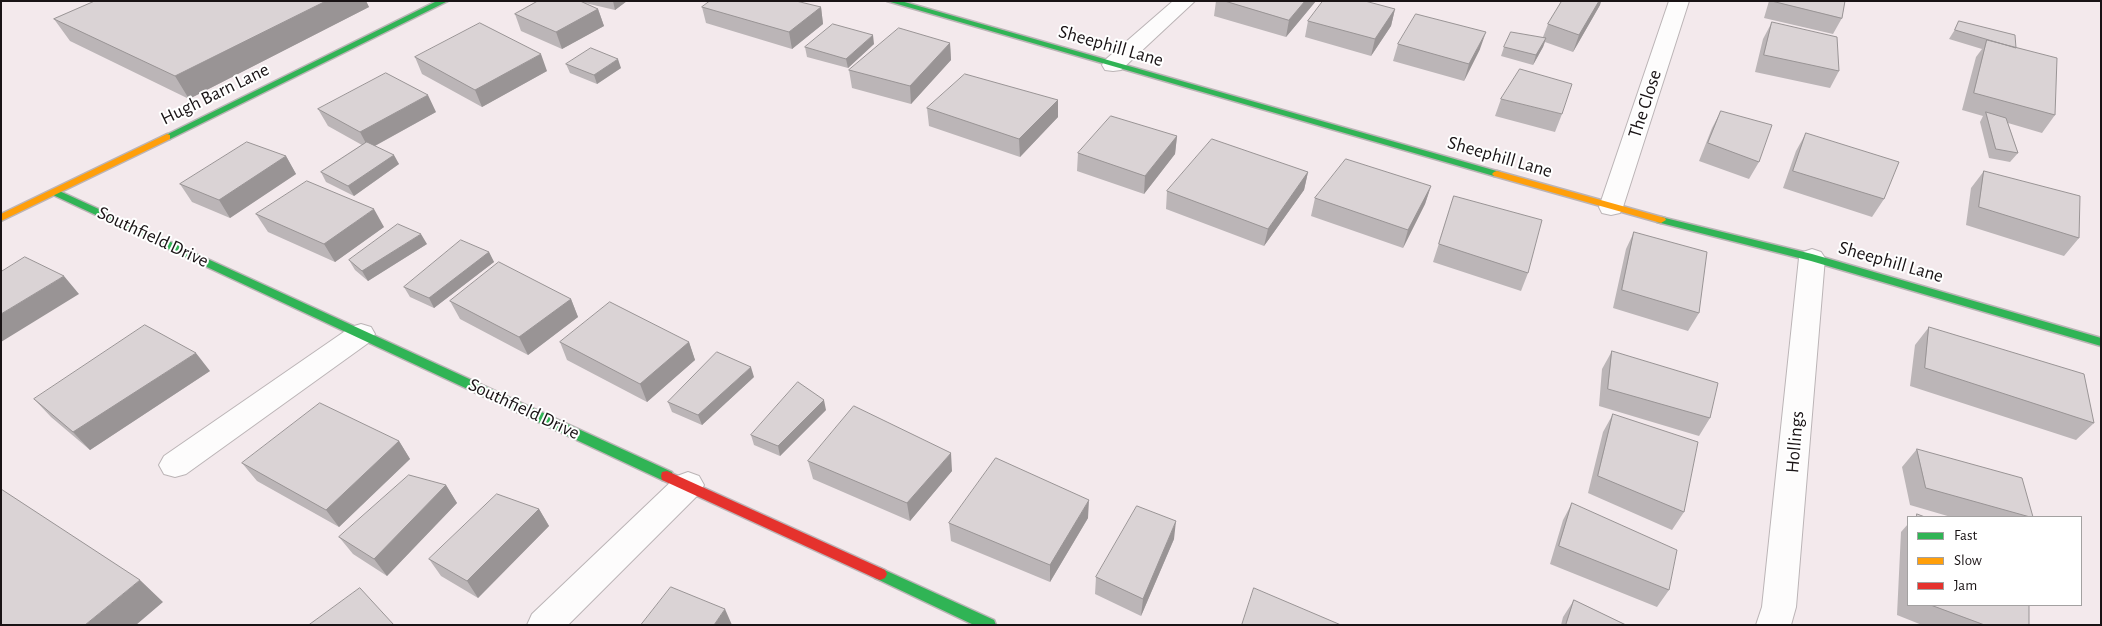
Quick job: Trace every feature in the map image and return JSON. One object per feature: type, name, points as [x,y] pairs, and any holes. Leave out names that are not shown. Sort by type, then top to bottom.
[{"type":"street","name":"Hugh Barn Lane","points":[[1,218],[444,1]]},
{"type":"street","name":"Sheephill Lane","points":[[891,1],[1611,207],[1812,258],[2101,342]]},
{"type":"street","points":[[1113,65],[1185,1]]},
{"type":"street","name":"The Close","points":[[1611,207],[1679,1]]},
{"type":"street","name":"Southfield Drive","points":[[55,192],[989,625]]},
{"type":"street","name":"Hollings","points":[[1772,625],[1779,607],[1812,258]]},
{"type":"street","points":[[175,465],[361,334]]},
{"type":"street","points":[[544,625],[688,485]]},
{"type":"building","points":[[95,1],[326,1],[175,76],[54,19]]},
{"type":"building","points":[[538,1],[580,1],[598,9],[556,32],[515,14]]},
{"type":"building","points":[[710,1],[796,1],[821,7],[789,32],[702,7]]},
{"type":"building","points":[[1225,1],[1305,1],[1289,20]]},
{"type":"building","points":[[1323,1],[1365,1],[1395,9],[1375,39],[1308,21]]},
{"type":"building","points":[[1562,1],[1599,1],[1579,35],[1548,24]]},
{"type":"building","points":[[1772,1],[1845,1],[1842,18]]},
{"type":"building","points":[[1416,14],[1486,32],[1469,64],[1398,44]]},
{"type":"building","points":[[1959,21],[2015,35],[2016,48],[1955,30]]},
{"type":"building","points":[[1772,22],[1837,37],[1839,71],[1764,55]]},
{"type":"building","points":[[480,23],[541,54],[475,90],[415,57]]},
{"type":"building","points":[[833,24],[873,35],[846,59],[805,47]]},
{"type":"building","points":[[899,28],[950,43],[910,86],[849,70]]},
{"type":"building","points":[[1511,32],[1546,38],[1536,55],[1504,47]]},
{"type":"building","points":[[1987,40],[2057,58],[2055,115],[1974,93]]},
{"type":"building","points":[[591,48],[618,59],[594,75],[566,64]]},
{"type":"building","points":[[1520,69],[1572,84],[1562,114],[1501,99]]},
{"type":"building","points":[[386,73],[428,95],[360,132],[318,109]]},
{"type":"building","points":[[965,74],[1058,100],[1019,139],[927,108]]},
{"type":"building","points":[[1721,111],[1772,125],[1759,162],[1708,143]]},
{"type":"building","points":[[1986,112],[2006,118],[2018,153],[1996,149]]},
{"type":"building","points":[[1111,116],[1177,136],[1145,176],[1078,153]]},
{"type":"building","points":[[1806,133],[1899,162],[1884,199],[1793,171]]},
{"type":"building","points":[[1212,139],[1308,172],[1268,229],[1167,191]]},
{"type":"building","points":[[247,142],[286,156],[219,200],[180,184]]},
{"type":"building","points":[[367,142],[394,155],[348,186],[321,172]]},
{"type":"building","points":[[1346,159],[1431,186],[1408,230],[1315,198]]},
{"type":"building","points":[[1984,171],[2080,196],[2079,238],[1979,207]]},
{"type":"building","points":[[307,181],[374,209],[324,244],[256,214]]},
{"type":"building","points":[[1454,196],[1542,220],[1528,273],[1439,244]]},
{"type":"building","points":[[398,224],[421,234],[362,271],[349,260]]},
{"type":"building","points":[[1634,232],[1707,252],[1699,313],[1622,290]]},
{"type":"building","points":[[461,240],[489,252],[429,298],[404,287]]},
{"type":"building","points":[[25,257],[64,276],[1,314],[1,272]]},
{"type":"building","points":[[499,262],[571,299],[519,337],[450,301]]},
{"type":"building","points":[[610,302],[689,342],[640,384],[560,342]]},
{"type":"building","points":[[145,325],[196,353],[73,432],[34,399]]},
{"type":"building","points":[[1929,327],[2084,374],[2094,423],[1925,368]]},
{"type":"building","points":[[1612,351],[1718,383],[1710,418],[1608,389]]},
{"type":"building","points":[[717,352],[751,367],[698,415],[668,402]]},
{"type":"building","points":[[798,382],[824,400],[778,446],[751,435]]},
{"type":"building","points":[[320,403],[399,441],[326,510],[242,463]]},
{"type":"building","points":[[854,406],[951,453],[907,503],[808,461]]},
{"type":"building","points":[[1613,414],[1698,442],[1684,512],[1598,476]]},
{"type":"building","points":[[1917,449],[2022,478],[2033,516],[2026,516],[1926,488]]},
{"type":"building","points":[[996,458],[1089,500],[1050,565],[949,523]]},
{"type":"building","points":[[409,475],[446,485],[374,559],[339,537]]},
{"type":"building","points":[[1,489],[140,580],[85,625],[1,625]]},
{"type":"building","points":[[497,494],[539,509],[467,581],[429,559]]},
{"type":"building","points":[[1572,503],[1677,550],[1669,590],[1559,546]]},
{"type":"building","points":[[1137,506],[1176,521],[1143,599],[1096,577]]},
{"type":"building","points":[[671,587],[725,609],[714,625],[641,625]]},
{"type":"building","points":[[360,588],[394,625],[309,625]]},
{"type":"building","points":[[1254,588],[1341,625],[1242,625]]},
{"type":"building","points":[[1574,600],[1626,625],[1566,625]]},
{"type":"building","points":[[1934,606],[2029,606],[2029,625],[1985,625]]},
{"type":"traffic: fast","points":[[167,137],[444,1]]},
{"type":"traffic: fast","points":[[891,1],[1497,174]]},
{"type":"traffic: fast","points":[[55,192],[667,476]]},
{"type":"traffic: fast","points":[[1661,220],[1812,258],[2101,342]]},
{"type":"traffic: fast","points":[[880,574],[989,625]]},
{"type":"traffic: slow","points":[[1,218],[167,137]]},
{"type":"traffic: slow","points":[[1497,174],[1661,220]]},
{"type":"traffic: jam","points":[[667,476],[880,574]]}]
